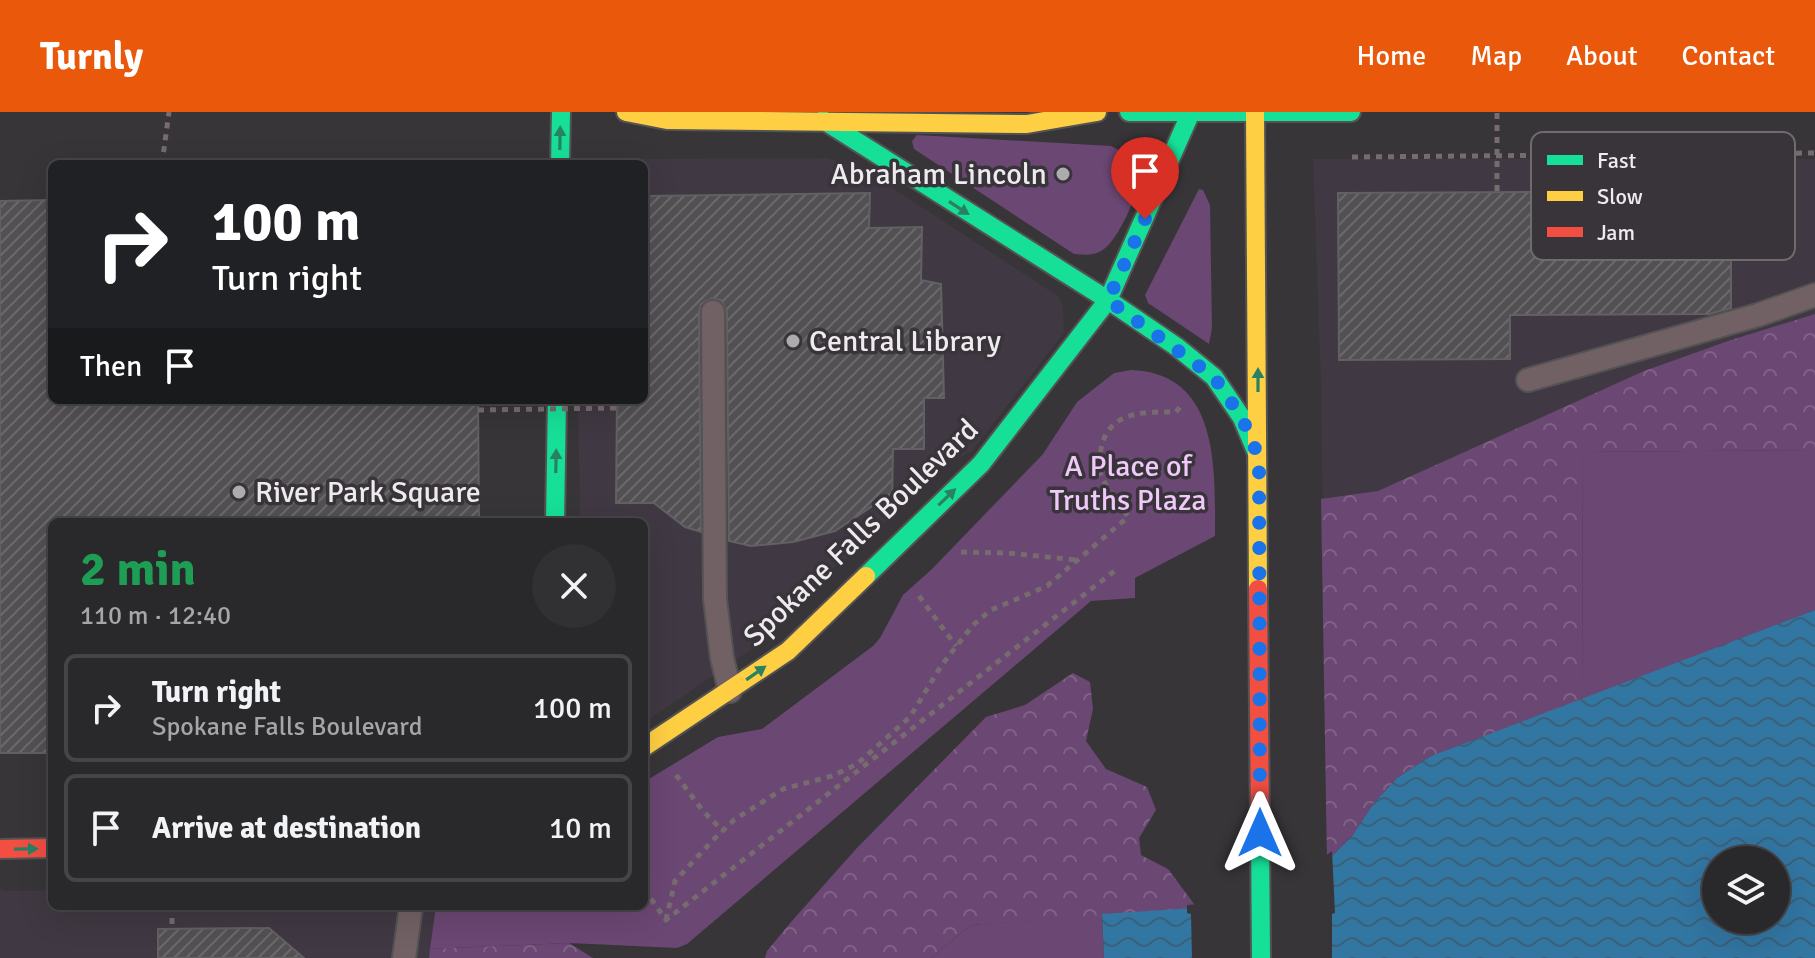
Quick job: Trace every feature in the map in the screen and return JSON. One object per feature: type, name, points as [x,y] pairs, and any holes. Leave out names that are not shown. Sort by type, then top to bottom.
[{"type":"main road","points":[[560,160],[561,112]]},
{"type":"main road","points":[[626,112],[667,120],[1027,124],[1097,112]]},
{"type":"main road","points":[[1129,112],[1351,112]]},
{"type":"main road","points":[[1255,112],[1261,958]]},
{"type":"main road","name":"Spokane Falls Boulevard","points":[[648,744],[788,651],[981,464],[1108,300],[1190,113]]},
{"type":"main road","points":[[823,120],[1108,300],[1214,377],[1242,418],[1259,458]]},
{"type":"main road","points":[[555,518],[557,404]]},
{"type":"main road","points":[[0,849],[48,848]]},
{"type":"lane","points":[[1528,380],[1758,315],[1815,295]]},
{"type":"lane","points":[[713,312],[715,599],[722,658],[730,691]]},
{"type":"lane","points":[[404,958],[410,910]]},
{"type":"path","points":[[163,160],[169,112]]},
{"type":"path","points":[[1497,112],[1497,191]]},
{"type":"path","points":[[1795,153],[1815,153]]},
{"type":"path","points":[[1345,157],[1531,155]]},
{"type":"path","points":[[666,920],[675,881],[734,820],[783,789],[832,776],[857,764],[910,717],[973,625],[991,610],[1047,586],[1128,517],[1100,474],[1099,455],[1104,438],[1116,422],[1131,414],[1176,412],[1184,402]]},
{"type":"path","points":[[478,410],[616,408]]},
{"type":"path","points":[[961,552],[1078,560]]},
{"type":"path","points":[[666,920],[1117,569]]},
{"type":"path","points":[[919,596],[956,646]]},
{"type":"path","points":[[676,774],[703,811],[723,831]]},
{"type":"path","points":[[648,895],[666,920]]},
{"type":"path","points":[[172,910],[172,929]]},
{"type":"shaded area","name":"Central Library","points":[[827,158],[862,168],[1058,296],[1063,305],[1064,333],[972,451],[943,466],[862,545],[774,617],[765,640],[648,720],[648,518],[580,518],[578,404],[648,404],[648,160],[607,160]]},
{"type":"shaded area","points":[[1313,159],[1531,159],[1531,260],[1795,260],[1795,159],[1815,159],[1815,450],[1582,452],[1583,699],[1431,756],[1327,861],[1321,385]]},
{"type":"shaded area","points":[[0,889],[48,891],[48,910],[436,910],[429,958],[0,958]]},
{"type":"green space","points":[[917,135],[1111,146],[1136,166],[1139,179],[1137,189],[1128,213],[1110,244],[1093,254],[1074,254],[914,149],[912,141]]},
{"type":"green space","points":[[1199,189],[1203,190],[1210,205],[1212,328],[1209,344],[1148,303],[1145,295]]},
{"type":"green space","points":[[1815,314],[1815,450],[1582,452],[1583,699],[1431,756],[1397,778],[1374,803],[1352,836],[1327,861],[1321,499],[1378,491],[1644,371]]},
{"type":"green space","name":"A Place of Truths Plaza","points":[[1131,370],[1160,375],[1182,388],[1197,407],[1207,430],[1212,456],[1215,536],[1135,578],[1135,598],[1091,601],[687,944],[677,948],[569,943],[430,949],[435,910],[648,910],[648,780],[718,737],[762,729],[873,646],[903,595],[1043,454],[1077,402],[1114,373]]},
{"type":"green space","points":[[1815,450],[1815,610],[1583,699],[1582,452]]},
{"type":"green space","points":[[1073,673],[1090,682],[1093,709],[1086,741],[1106,769],[1147,787],[1156,810],[1139,838],[1141,855],[1168,869],[1197,908],[971,925],[931,958],[765,958],[767,951],[791,922],[856,849],[986,717],[1025,705]]},
{"type":"green space","points":[[1102,914],[1104,958],[931,958],[971,925]]},
{"type":"green space","points":[[569,943],[593,958],[429,958],[430,949]]},
{"type":"water","points":[[1815,610],[1815,958],[1104,958],[1102,914],[1240,905],[1303,878],[1327,861],[1352,836],[1374,803],[1397,778],[1431,756]]},
{"type":"pier","points":[[1332,851],[1335,913],[1332,914],[1332,958],[1192,958],[1191,914],[1187,913],[1187,905],[1239,901],[1301,875]]},
{"type":"building","points":[[1531,192],[1531,260],[1731,260],[1731,308],[1709,314],[1510,315],[1510,359],[1339,360],[1338,193]]},
{"type":"building","name":"Central Library","points":[[870,193],[869,228],[922,227],[921,280],[941,284],[944,398],[924,398],[924,449],[893,449],[892,501],[874,505],[835,531],[793,542],[751,546],[729,541],[727,312],[721,300],[712,298],[701,304],[699,312],[701,532],[685,527],[654,503],[616,503],[617,404],[648,404],[648,196]]},
{"type":"building","name":"River Park Square","points":[[48,200],[48,404],[478,404],[479,518],[48,518],[48,753],[0,753],[0,201]]},
{"type":"building","points":[[269,928],[304,958],[158,958],[158,929]]},
{"type":"traffic: fast","points":[[560,160],[561,112]]},
{"type":"traffic: fast","points":[[1129,112],[1351,112]]},
{"type":"traffic: fast","points":[[866,576],[981,464],[1108,300],[1191,112]]},
{"type":"traffic: fast","points":[[823,120],[1177,347],[1214,377],[1242,418],[1256,451]]},
{"type":"traffic: fast","points":[[555,518],[557,404]]},
{"type":"traffic: fast","points":[[1260,832],[1261,958]]},
{"type":"traffic: slow","points":[[626,112],[667,120],[1027,124],[1097,112]]},
{"type":"traffic: slow","points":[[1255,112],[1258,589]]},
{"type":"traffic: slow","points":[[648,744],[788,651],[866,576]]},
{"type":"traffic: jam","points":[[1258,589],[1260,832]]},
{"type":"traffic: jam","points":[[0,849],[48,848]]},
{"type":"place","name":"Abraham Lincoln","points":[[1063,174]]},
{"type":"place","name":"Central Library","points":[[793,341]]},
{"type":"place","name":"River Park Square","points":[[239,492]]},
{"type":"route","points":[[1145,219],[1108,300],[1177,347],[1214,377],[1242,418],[1259,458],[1260,833]]}]
